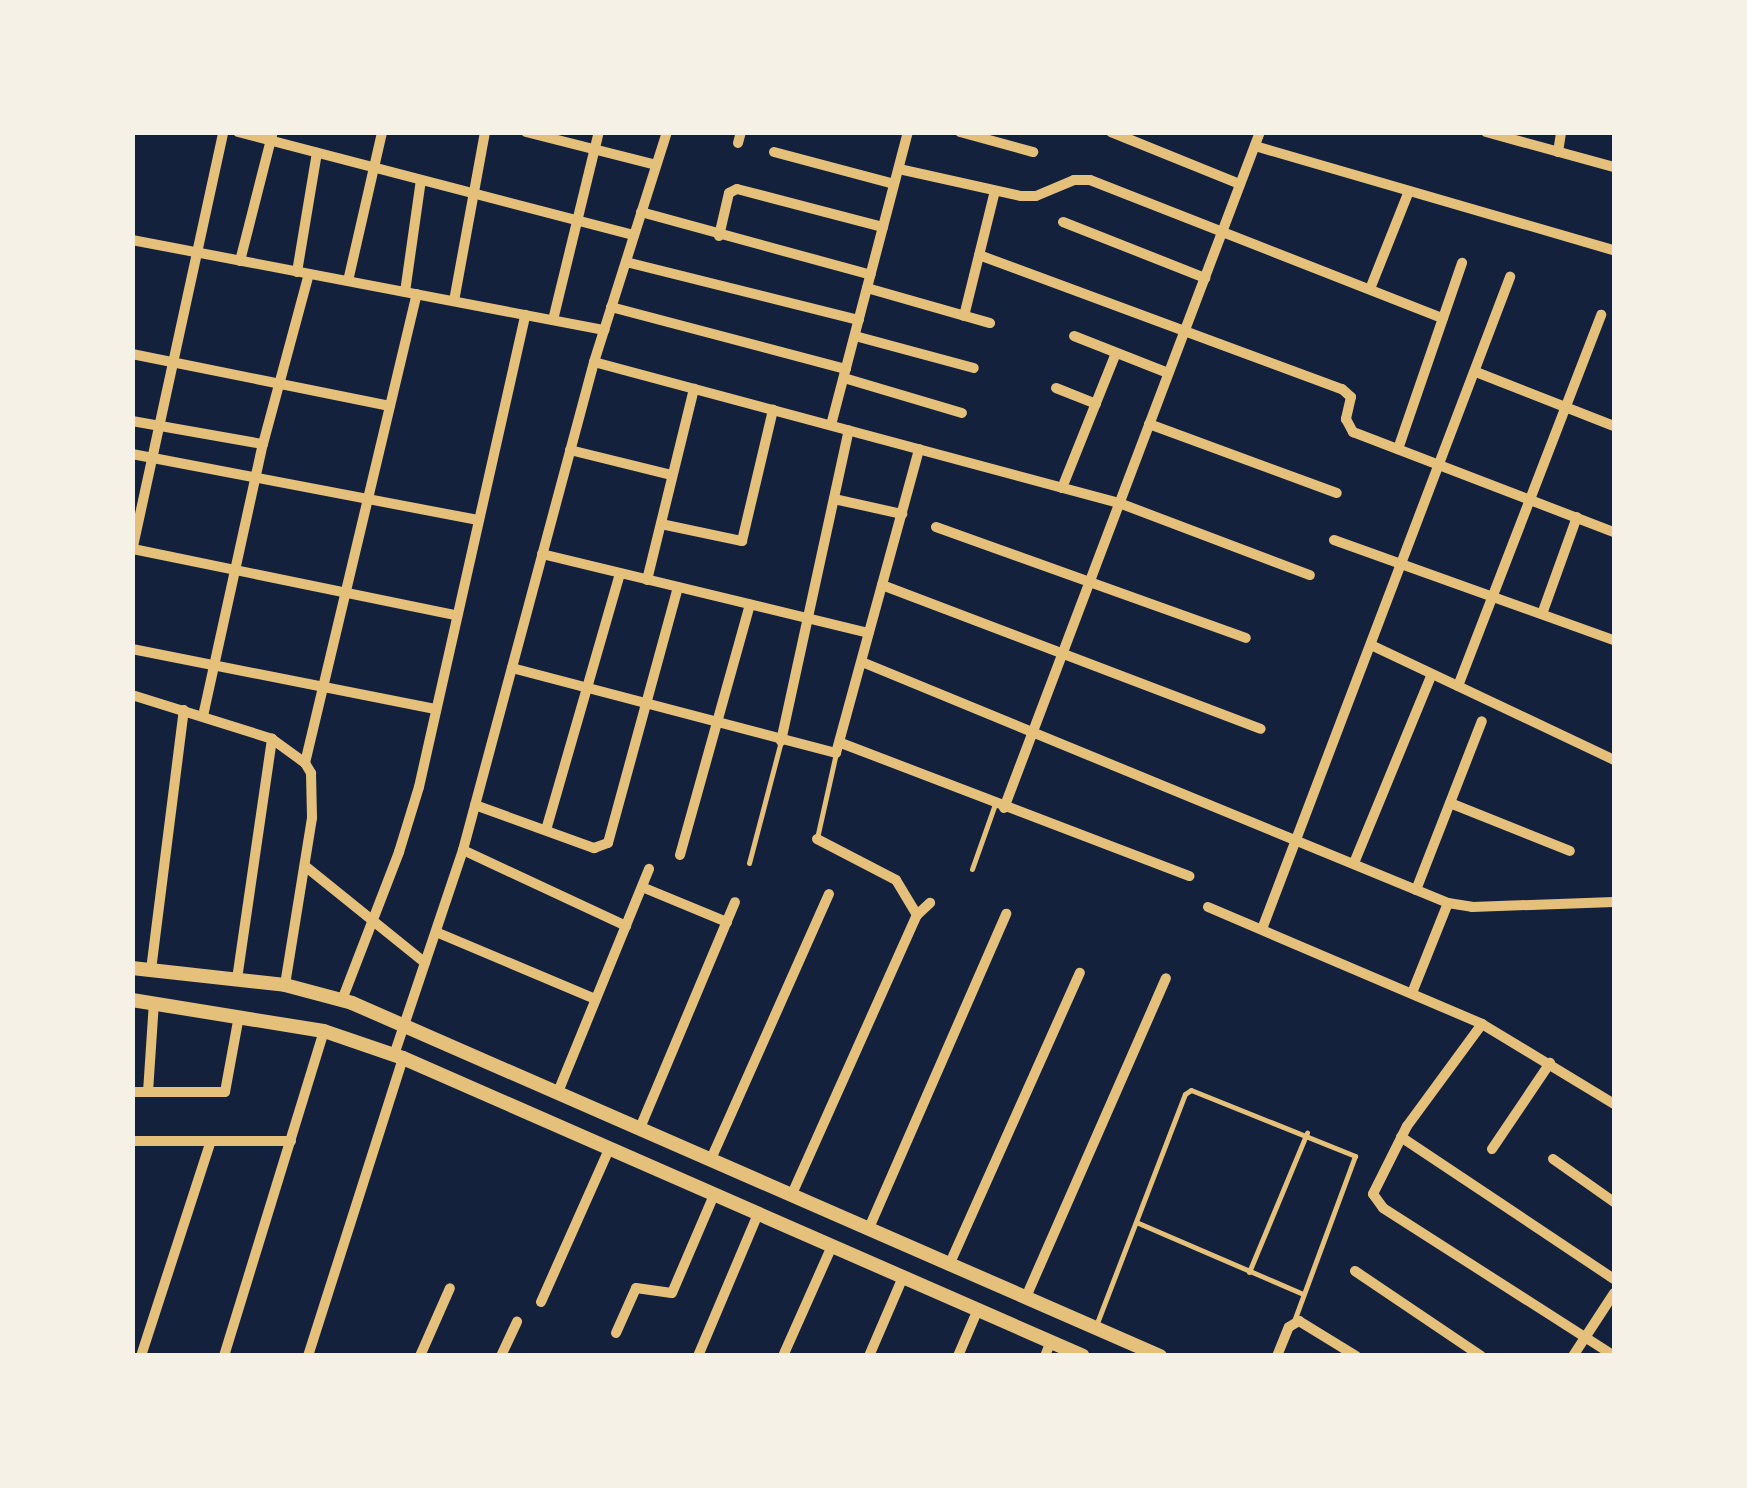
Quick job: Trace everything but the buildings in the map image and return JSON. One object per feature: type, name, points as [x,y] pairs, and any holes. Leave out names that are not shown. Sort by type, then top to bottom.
[{"type":"main road","points":[[132,968],[285,984],[342,1000],[1160,1356]]},
{"type":"main road","points":[[132,1000],[324,1031],[399,1057],[978,1310],[1048,1348],[1084,1356]]},
{"type":"street","points":[[224,132],[133,550],[455,615]]},
{"type":"street","points":[[238,132],[272,137],[317,153],[634,235]]},
{"type":"street","points":[[348,281],[382,132]]},
{"type":"street","points":[[454,301],[485,132]]},
{"type":"street","points":[[526,132],[656,165]]},
{"type":"street","points":[[554,320],[599,132]]},
{"type":"street","points":[[308,1356],[399,1057],[404,1025],[463,850],[594,362],[667,132]]},
{"type":"street","points":[[831,425],[908,132]]},
{"type":"street","points":[[960,132],[1033,152]]},
{"type":"street","points":[[1110,132],[1240,184]]},
{"type":"street","points":[[1244,132],[1410,190],[1614,250]]},
{"type":"street","points":[[1486,132],[1614,167]]},
{"type":"street","points":[[1558,152],[1561,132]]},
{"type":"street","points":[[240,261],[272,137]]},
{"type":"street","points":[[1000,806],[1033,729],[1257,139]]},
{"type":"street","points":[[774,152],[894,184]]},
{"type":"street","points":[[204,716],[303,273],[317,153]]},
{"type":"street","points":[[898,169],[1036,196],[1074,180],[1090,180],[1443,318]]},
{"type":"street","points":[[285,984],[314,793],[305,762],[390,406],[411,293],[421,180]]},
{"type":"street","points":[[719,236],[732,189],[883,227]]},
{"type":"street","points":[[1370,289],[1410,190]]},
{"type":"street","points":[[964,316],[995,191]]},
{"type":"street","points":[[641,212],[871,275]]},
{"type":"street","points":[[1063,222],[1204,278]]},
{"type":"street","points":[[132,240],[604,330]]},
{"type":"street","points":[[980,255],[1186,328],[1348,392],[1347,427],[1614,532]]},
{"type":"street","points":[[626,262],[859,320]]},
{"type":"street","points":[[1398,449],[1462,263]]},
{"type":"street","points":[[1262,929],[1294,838],[1442,466],[1510,277]]},
{"type":"street","points":[[867,288],[990,323]]},
{"type":"street","points":[[611,307],[845,373],[962,413]]},
{"type":"street","points":[[342,1000],[419,786],[525,315]]},
{"type":"street","points":[[1458,686],[1601,315]]},
{"type":"street","points":[[854,336],[974,368]]},
{"type":"street","points":[[1074,336],[1168,374]]},
{"type":"street","points":[[1062,488],[1116,353]]},
{"type":"street","points":[[132,354],[390,406]]},
{"type":"street","points":[[594,362],[1118,503],[1310,574]]},
{"type":"street","points":[[1476,372],[1614,426]]},
{"type":"street","points":[[1056,388],[1096,404]]},
{"type":"street","points":[[648,580],[694,389]]},
{"type":"street","points":[[660,524],[742,541],[773,410]]},
{"type":"street","points":[[132,420],[263,444]]},
{"type":"street","points":[[1148,424],[1337,494]]},
{"type":"street","points":[[781,742],[849,430]]},
{"type":"street","points":[[838,748],[919,449]]},
{"type":"street","points":[[570,450],[672,474]]},
{"type":"street","points":[[132,454],[477,520]]},
{"type":"street","points":[[834,499],[902,514]]},
{"type":"street","points":[[1542,614],[1577,518]]},
{"type":"street","points":[[936,527],[1246,638]]},
{"type":"street","points":[[1334,540],[1614,640]]},
{"type":"street","points":[[542,554],[869,634]]},
{"type":"street","points":[[546,830],[620,573]]},
{"type":"street","points":[[882,585],[1261,729]]},
{"type":"street","points":[[475,804],[594,848],[608,843],[678,587]]},
{"type":"street","points":[[680,855],[750,605]]},
{"type":"street","points":[[1371,644],[1614,760]]},
{"type":"street","points":[[132,649],[435,709]]},
{"type":"street","points":[[862,662],[1448,902],[1472,906],[1614,902]]},
{"type":"street","points":[[512,668],[781,742],[838,748],[1189,876]]},
{"type":"street","points":[[1354,863],[1432,674]]},
{"type":"street","points":[[132,695],[272,740],[305,762]]},
{"type":"street","points":[[151,970],[184,710]]},
{"type":"street","points":[[1416,890],[1482,721]]},
{"type":"street","points":[[237,980],[272,740]]},
{"type":"street","points":[[1450,803],[1570,851]]},
{"type":"street","points":[[817,839],[896,880],[916,915]]},
{"type":"street","points":[[463,850],[626,926]]},
{"type":"street","points":[[304,866],[425,963]]},
{"type":"street","points":[[558,1092],[649,869]]},
{"type":"street","points":[[642,886],[727,922]]},
{"type":"street","points":[[711,1159],[830,894]]},
{"type":"street","points":[[640,1128],[735,902]]},
{"type":"street","points":[[1412,993],[1448,902]]},
{"type":"street","points":[[792,1194],[916,915],[930,903]]},
{"type":"street","points":[[1208,907],[1482,1024],[1614,1104]]},
{"type":"street","points":[[869,1228],[1006,914]]},
{"type":"street","points":[[436,932],[596,1000]]},
{"type":"street","points":[[950,1264],[1080,973]]},
{"type":"street","points":[[1026,1297],[1166,978]]},
{"type":"street","points":[[148,1092],[154,1002]]},
{"type":"street","points":[[132,1092],[225,1092],[230,1084],[239,1016]]},
{"type":"street","points":[[1482,1024],[1402,1137],[1375,1186],[1376,1201],[1614,1356]]},
{"type":"street","points":[[224,1356],[324,1031]]},
{"type":"street","points":[[1492,1149],[1550,1064]]},
{"type":"street","points":[[1402,1137],[1614,1279]]},
{"type":"street","points":[[141,1356],[211,1141]]},
{"type":"street","points":[[133,1143],[291,1141]]},
{"type":"street","points":[[541,1302],[609,1149]]},
{"type":"street","points":[[1553,1159],[1614,1202]]},
{"type":"street","points":[[616,1334],[636,1288],[672,1294],[714,1195]]},
{"type":"street","points":[[698,1356],[758,1214]]},
{"type":"street","points":[[783,1356],[832,1246]]},
{"type":"street","points":[[1354,1271],[1481,1356]]},
{"type":"street","points":[[869,1356],[903,1277]]},
{"type":"street","points":[[420,1356],[450,1288]]},
{"type":"street","points":[[1573,1356],[1614,1292]]},
{"type":"street","points":[[958,1356],[978,1310]]},
{"type":"street","points":[[1277,1356],[1294,1321],[1306,1323],[1356,1356]]},
{"type":"street","points":[[502,1356],[517,1322]]},
{"type":"lane","points":[[749,863],[781,742]]},
{"type":"lane","points":[[817,839],[838,748]]},
{"type":"lane","points":[[972,868],[1000,806]]},
{"type":"lane","points":[[1095,1327],[1185,1094],[1191,1090],[1349,1150],[1355,1162],[1294,1321]]},
{"type":"lane","points":[[1249,1272],[1307,1133]]},
{"type":"lane","points":[[1135,1221],[1303,1294]]}]
